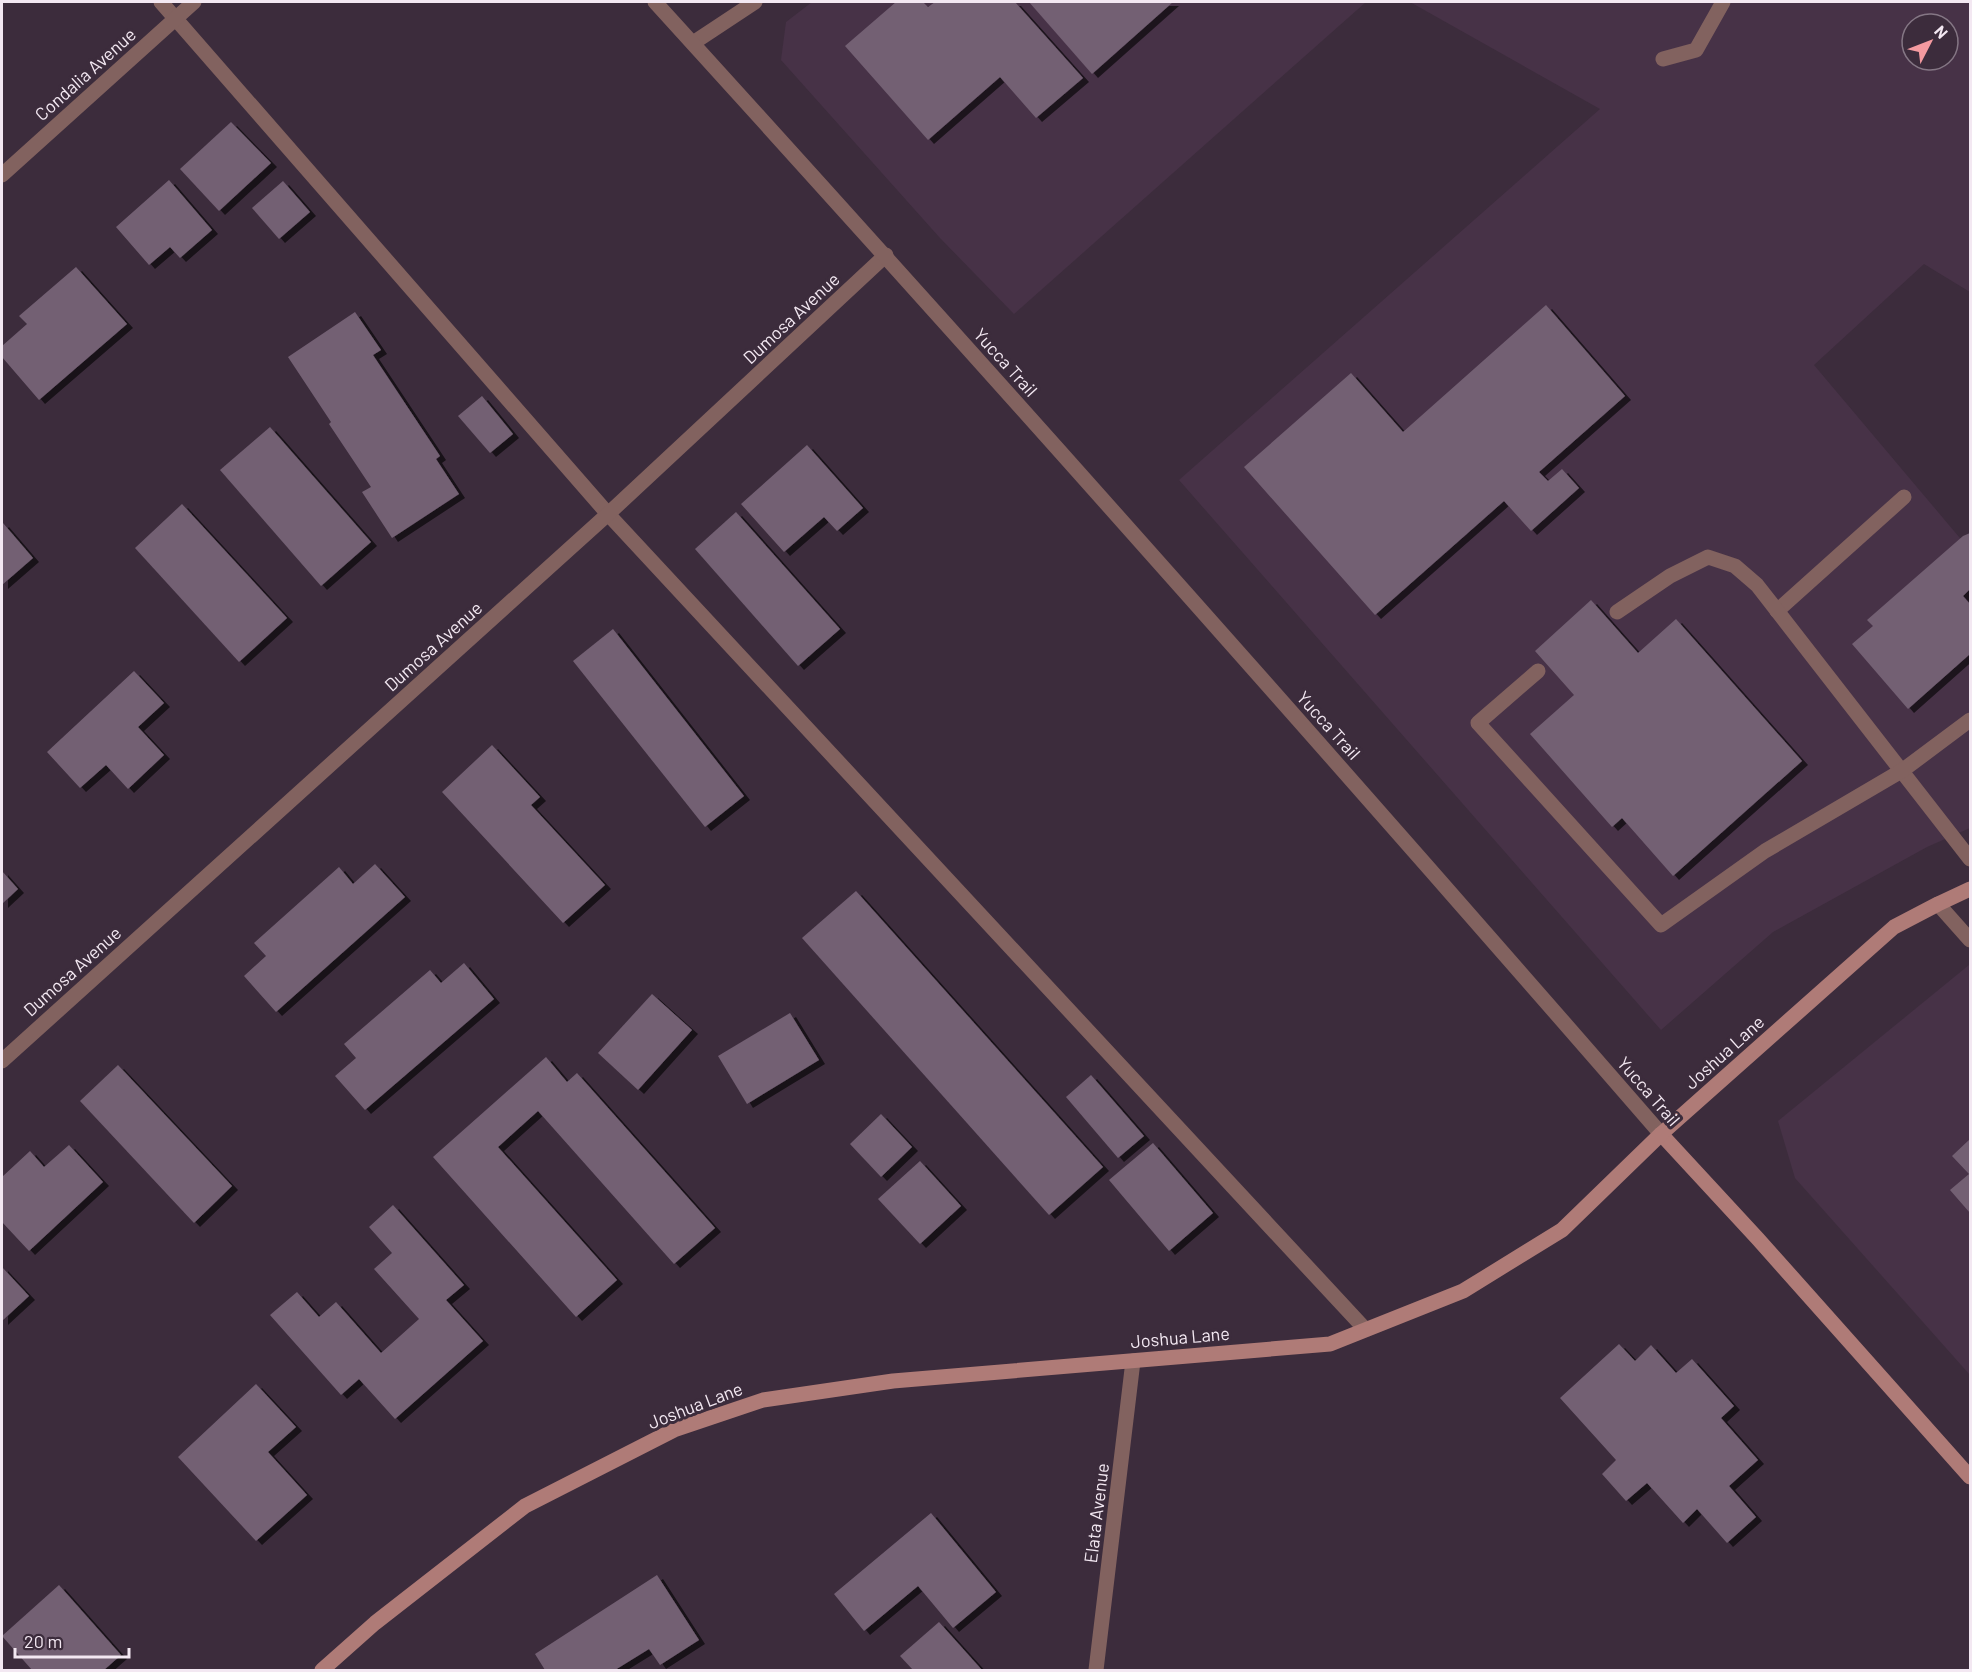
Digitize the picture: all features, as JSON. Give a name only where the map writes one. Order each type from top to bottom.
[{"type":"main road","name":"Joshua Lane","points":[[322,1671],[375,1623],[525,1506],[674,1430],[763,1400],[893,1381],[1330,1344],[1463,1291],[1562,1230],[1661,1134],[1894,927],[1971,890]]},
{"type":"main road","name":"Yucca Trail","points":[[1661,1134],[1971,1477]]},
{"type":"street","points":[[161,2],[608,514],[1365,1329]]},
{"type":"street","name":"Condalia Avenue","points":[[2,175],[194,2]]},
{"type":"street","name":"Yucca Trail","points":[[655,2],[886,255],[1384,816],[1661,1134]]},
{"type":"street","points":[[693,43],[755,2]]},
{"type":"street","points":[[1663,59],[1696,50],[1723,2]]},
{"type":"street","name":"Dumosa Avenue","points":[[2,1061],[608,514],[886,255]]},
{"type":"street","points":[[1777,611],[1904,497]]},
{"type":"street","points":[[1617,612],[1670,576],[1708,557],[1735,566],[1757,585],[1971,859]]},
{"type":"street","points":[[1538,671],[1478,723],[1661,925],[1765,851],[1903,770],[1971,720]]},
{"type":"street","points":[[1938,904],[1971,940]]},
{"type":"street","name":"Elata Avenue","points":[[1096,1671],[1133,1360]]},
{"type":"shaded area","points":[[812,2],[1366,2],[1014,314],[940,238],[781,60],[786,22]]},
{"type":"shaded area","points":[[1410,2],[1970,2],[1970,292],[1924,264],[1814,365],[1970,550],[1970,828],[1927,847],[1773,932],[1661,1030],[1179,480],[1600,109]]},
{"type":"shaded area","points":[[1969,965],[1970,1375],[1795,1178],[1778,1121]]},
{"type":"building","points":[[896,2],[923,2],[928,7],[935,2],[1015,2],[1083,78],[1036,118],[1000,77],[928,140],[845,46]]},
{"type":"building","points":[[1029,2],[1173,2],[1092,74]]},
{"type":"building","points":[[231,122],[271,163],[219,211],[180,169]]},
{"type":"building","points":[[169,180],[212,230],[180,258],[170,247],[149,265],[116,227]]},
{"type":"building","points":[[283,181],[310,212],[279,239],[252,208]]},
{"type":"building","points":[[76,267],[127,324],[39,400],[2,357],[2,346],[27,324],[19,316]]},
{"type":"building","points":[[1546,305],[1625,396],[1539,472],[1548,481],[1562,469],[1579,488],[1531,531],[1504,501],[1375,615],[1244,467],[1351,373],[1403,432]]},
{"type":"building","points":[[355,312],[381,350],[373,355],[440,456],[436,459],[459,494],[392,538],[362,492],[371,487],[288,357]]},
{"type":"building","points":[[482,396],[513,434],[490,453],[458,416]]},
{"type":"building","points":[[270,427],[371,542],[321,586],[220,470]]},
{"type":"building","points":[[807,445],[863,508],[837,531],[824,517],[784,552],[741,504]]},
{"type":"building","points":[[182,504],[287,618],[239,662],[135,548]]},
{"type":"building","points":[[736,512],[840,629],[798,666],[695,549]]},
{"type":"building","points":[[2,524],[33,558],[2,585]]},
{"type":"building","points":[[1970,533],[1970,589],[1963,596],[1970,604],[1970,654],[1908,709],[1852,644],[1873,626],[1867,620],[1963,536]]},
{"type":"building","points":[[1591,600],[1638,653],[1676,619],[1802,761],[1673,876],[1622,818],[1612,827],[1530,734],[1574,695],[1535,651]]},
{"type":"building","points":[[613,629],[744,796],[705,827],[573,661]]},
{"type":"building","points":[[134,671],[164,703],[138,727],[164,755],[128,789],[106,765],[80,788],[47,752]]},
{"type":"building","points":[[492,745],[540,797],[531,805],[605,885],[563,923],[442,792]]},
{"type":"building","points":[[375,864],[405,897],[276,1012],[244,976],[266,956],[254,943],[339,867],[353,884]]},
{"type":"building","points":[[2,871],[18,889],[2,904]]},
{"type":"building","points":[[856,891],[1103,1167],[1049,1215],[802,938]]},
{"type":"building","points":[[464,963],[494,999],[365,1110],[335,1076],[356,1058],[344,1044],[430,970],[441,983]]},
{"type":"building","points":[[652,994],[692,1030],[638,1090],[598,1053]]},
{"type":"building","points":[[790,1013],[819,1060],[747,1104],[718,1056]]},
{"type":"building","points":[[546,1057],[567,1082],[577,1073],[715,1228],[674,1264],[538,1111],[498,1147],[617,1280],[576,1317],[433,1157]]},
{"type":"building","points":[[118,1065],[232,1186],[194,1223],[80,1101]]},
{"type":"building","points":[[1091,1075],[1144,1136],[1118,1158],[1066,1097]]},
{"type":"building","points":[[881,1114],[912,1147],[881,1177],[850,1144]]},
{"type":"building","points":[[1970,1139],[1970,1213],[1950,1190],[1969,1174],[1952,1156]]},
{"type":"building","points":[[1153,1143],[1213,1213],[1169,1251],[1109,1180]]},
{"type":"building","points":[[69,1145],[103,1182],[29,1251],[2,1222],[2,1177],[30,1151],[44,1167]]},
{"type":"building","points":[[920,1161],[961,1206],[920,1244],[878,1199]]},
{"type":"building","points":[[393,1205],[464,1285],[446,1300],[483,1341],[395,1419],[359,1379],[341,1395],[270,1315],[297,1292],[319,1317],[336,1302],[381,1353],[419,1319],[374,1269],[392,1253],[369,1227]]},
{"type":"building","points":[[2,1267],[29,1296],[2,1321]]},
{"type":"building","points":[[1619,1344],[1635,1361],[1651,1345],[1676,1373],[1692,1359],[1734,1406],[1721,1418],[1758,1460],[1729,1486],[1756,1517],[1727,1543],[1697,1509],[1683,1523],[1647,1483],[1626,1501],[1602,1474],[1616,1460],[1560,1398]]},
{"type":"building","points":[[256,1384],[296,1427],[268,1452],[307,1495],[256,1541],[178,1457]]},
{"type":"building","points":[[931,1513],[996,1592],[953,1628],[918,1586],[864,1631],[834,1594]]},
{"type":"building","points":[[657,1575],[699,1640],[660,1665],[649,1649],[615,1670],[545,1670],[535,1654]]},
{"type":"building","points":[[59,1585],[121,1655],[104,1670],[32,1670],[2,1636]]},
{"type":"building","points":[[939,1622],[982,1670],[913,1670],[900,1656]]}]
